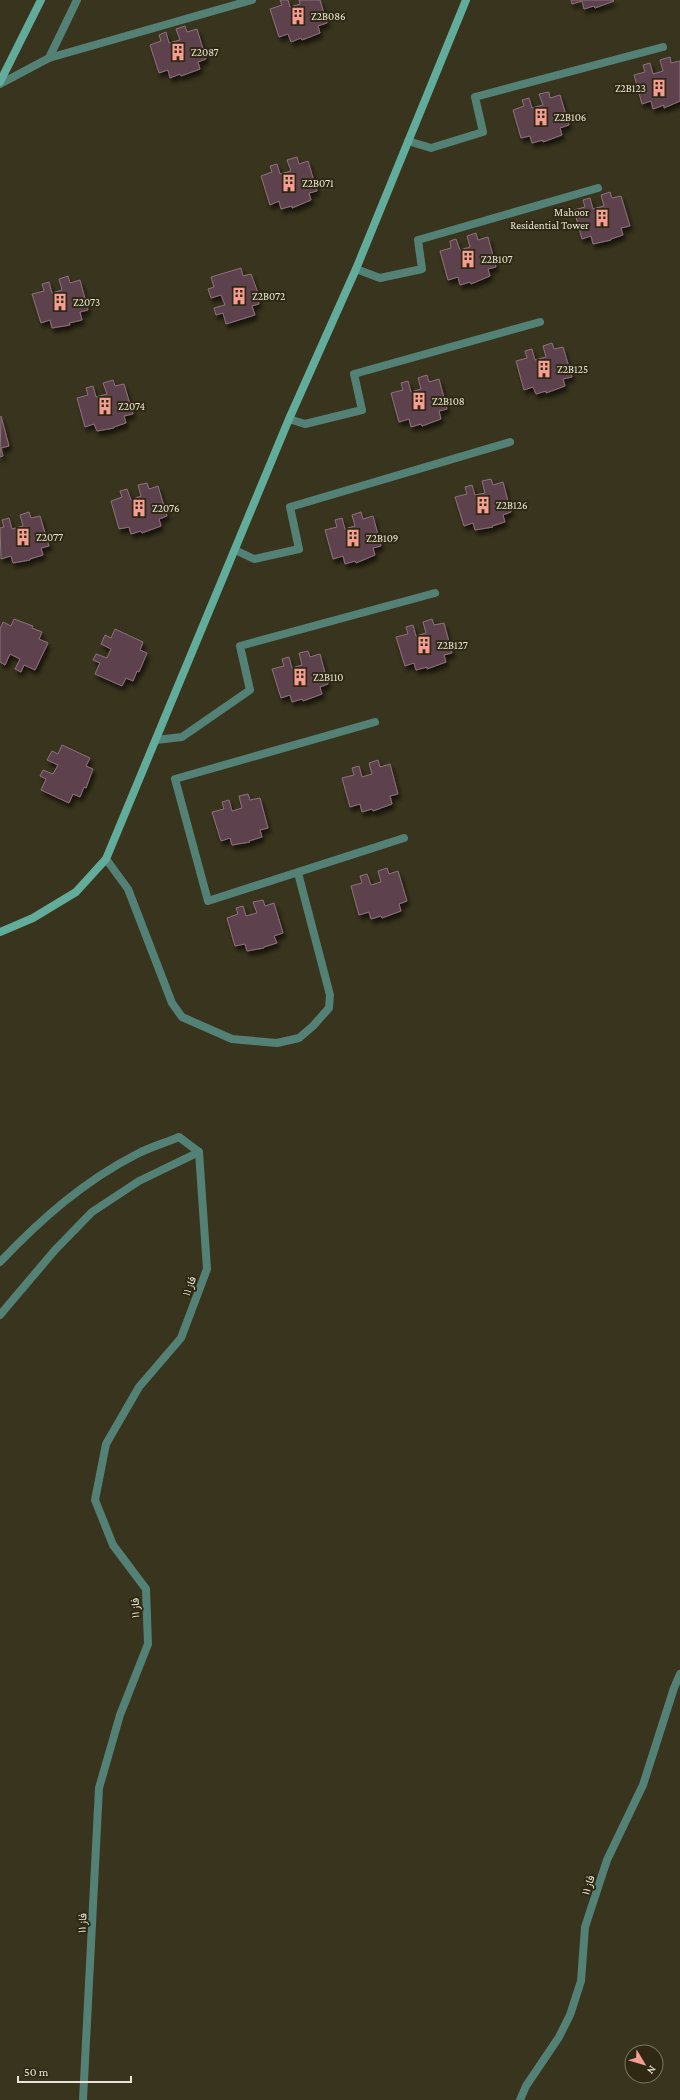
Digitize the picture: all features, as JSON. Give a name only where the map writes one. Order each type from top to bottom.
[{"type":"street","points":[[0,83],[41,0]]},
{"type":"street","points":[[49,58],[77,0]]},
{"type":"street","points":[[0,83],[49,58],[252,0]]},
{"type":"street","points":[[0,932],[33,918],[76,892],[106,859],[289,419],[356,269],[466,0]]},
{"type":"street","points":[[408,141],[431,148],[483,132],[475,98],[663,47]]},
{"type":"street","points":[[356,269],[380,278],[422,269],[418,240],[598,188]]},
{"type":"street","points":[[289,419],[305,424],[362,410],[354,374],[540,322]]},
{"type":"street","points":[[235,550],[254,559],[299,549],[290,507],[510,442]]},
{"type":"street","points":[[156,740],[182,737],[250,690],[240,646],[435,593]]},
{"type":"street","points":[[375,722],[175,779],[208,901],[404,838]]},
{"type":"street","points":[[106,859],[128,890],[172,1003],[182,1017],[232,1039],[277,1043],[299,1038],[313,1026],[329,1008],[330,995],[298,873]]},
{"type":"street","points":[[0,1262],[35,1225],[76,1191],[137,1154],[180,1137],[198,1152],[139,1181],[92,1212],[55,1250],[0,1315]]},
{"type":"street","name":"فاز ۱۱","points":[[83,2100],[100,1788],[120,1715],[148,1644],[146,1589],[113,1545],[95,1500],[106,1444],[139,1387],[181,1338],[207,1268],[198,1152]]},
{"type":"street","name":"فاز ۱۱","points":[[520,2100],[526,2086],[559,2037],[570,2015],[581,1981],[585,1927],[607,1860],[643,1785],[674,1688],[680,1674]]},
{"type":"building","name":"Z2B086","points":[[280,0],[288,0],[290,7],[300,4],[299,0],[320,0],[327,23],[318,26],[320,33],[302,40],[301,38],[291,42],[288,34],[279,37],[270,9],[282,5]]},
{"type":"building","points":[[571,0],[614,1],[595,8],[594,6],[584,9],[582,1],[572,4]]},
{"type":"building","name":"Z2087","points":[[185,26],[187,32],[197,29],[206,59],[198,62],[200,69],[181,76],[180,74],[170,78],[168,70],[159,73],[150,45],[161,41],[159,35],[166,32],[169,43],[180,40],[176,29]]},
{"type":"building","name":"Z2B123","points":[[670,57],[671,63],[680,61],[680,101],[664,108],[664,105],[653,109],[651,101],[642,104],[634,75],[645,72],[643,65],[650,63],[653,74],[663,71],[660,60]]},
{"type":"building","name":"Z2B106","points":[[549,92],[550,98],[560,95],[569,125],[560,128],[562,135],[543,142],[543,140],[532,143],[530,136],[521,138],[513,110],[524,106],[522,100],[529,98],[532,108],[543,105],[539,94]]},
{"type":"building","name":"Z2B071","points":[[297,157],[299,164],[308,161],[317,191],[309,193],[311,200],[292,208],[292,206],[281,209],[279,201],[270,205],[261,176],[272,172],[270,166],[277,164],[280,174],[291,171],[287,160]]},
{"type":"building","name":"Mahoor Residential Tower","points":[[610,192],[612,198],[621,196],[630,226],[621,228],[623,235],[611,240],[593,244],[591,236],[582,239],[574,210],[585,207],[583,200],[590,198],[593,209],[604,206],[601,195]]},
{"type":"building","name":"Z2B107","points":[[476,233],[478,240],[488,237],[496,267],[488,269],[490,276],[471,284],[470,282],[460,285],[458,277],[448,280],[440,251],[451,248],[450,241],[456,239],[460,250],[470,247],[467,236]]},
{"type":"building","name":"Z2B072","points":[[241,268],[243,276],[251,274],[258,293],[256,293],[259,304],[252,306],[255,315],[226,324],[223,313],[216,315],[214,308],[225,305],[221,295],[211,298],[208,289],[214,287],[211,277]]},
{"type":"building","name":"Z2073","points":[[68,276],[70,283],[80,280],[88,310],[80,312],[82,320],[69,323],[70,325],[52,328],[50,320],[41,323],[32,294],[44,291],[42,284],[49,282],[52,293],[62,290],[59,279]]},
{"type":"building","name":"Z2B125","points":[[552,343],[554,349],[563,347],[572,377],[563,379],[565,386],[546,393],[546,391],[536,394],[533,387],[524,390],[516,361],[527,358],[525,351],[532,349],[535,360],[546,357],[543,346]]},
{"type":"building","name":"Z2B108","points":[[427,375],[429,382],[439,379],[447,409],[439,411],[441,419],[422,426],[421,424],[411,427],[409,419],[399,422],[391,393],[403,390],[401,383],[408,381],[411,392],[421,389],[418,378]]},
{"type":"building","name":"Z2074","points":[[113,380],[115,386],[124,384],[133,414],[124,416],[126,423],[114,428],[97,431],[94,424],[85,427],[77,398],[88,395],[86,388],[93,386],[96,397],[107,394],[103,383]]},
{"type":"building","points":[[1,416],[9,446],[1,448],[3,456],[0,457]]},
{"type":"building","name":"Z2B126","points":[[491,479],[493,485],[503,482],[511,512],[503,515],[505,522],[492,526],[493,527],[475,530],[473,523],[464,526],[455,497],[467,494],[465,487],[472,485],[475,495],[485,493],[482,481]]},
{"type":"building","name":"Z2076","points":[[147,483],[149,489],[158,486],[167,516],[159,519],[161,526],[142,533],[141,531],[131,534],[129,527],[119,529],[111,501],[122,497],[120,491],[127,489],[131,500],[141,496],[138,485]]},
{"type":"building","name":"Z2077","points":[[29,512],[31,518],[40,516],[49,546],[41,548],[43,555],[30,560],[13,563],[11,556],[1,559],[0,528],[4,527],[2,520],[9,518],[12,529],[23,526],[20,515]]},
{"type":"building","name":"Z2B109","points":[[361,512],[363,519],[373,516],[381,546],[373,548],[375,555],[356,563],[355,561],[345,564],[343,556],[333,559],[325,530],[337,527],[335,520],[342,518],[345,529],[355,526],[352,515]]},
{"type":"building","points":[[14,619],[33,626],[32,628],[42,632],[39,639],[48,643],[35,670],[24,665],[21,672],[15,669],[20,659],[10,654],[5,665],[0,662],[0,629],[3,622],[11,626]]},
{"type":"building","name":"Z2B127","points":[[432,619],[434,625],[444,623],[452,653],[444,655],[446,662],[427,669],[427,667],[416,670],[414,663],[405,666],[396,637],[408,634],[406,627],[413,625],[416,636],[426,633],[423,622]]},
{"type":"building","points":[[115,629],[143,642],[140,650],[147,653],[139,672],[137,671],[133,681],[126,678],[122,686],[95,674],[100,663],[93,660],[96,654],[107,658],[111,649],[101,644],[105,635],[111,638]]},
{"type":"building","name":"Z2B110","points":[[308,651],[310,657],[320,654],[328,684],[320,687],[322,694],[303,701],[302,699],[292,702],[290,695],[281,698],[272,669],[284,666],[282,659],[289,657],[292,668],[302,665],[299,653]]},
{"type":"building","points":[[62,745],[90,758],[86,766],[93,769],[86,788],[84,787],[80,797],[73,794],[69,803],[41,790],[46,779],[40,776],[43,770],[53,774],[58,765],[47,760],[52,751],[58,754]]},
{"type":"building","points":[[378,760],[380,767],[390,764],[398,794],[390,796],[392,804],[373,811],[372,809],[362,812],[360,804],[350,807],[342,778],[354,775],[352,768],[359,766],[362,777],[372,774],[369,763]]},
{"type":"building","points":[[248,794],[250,800],[260,798],[268,828],[260,830],[262,837],[249,841],[250,842],[232,845],[230,838],[221,841],[212,812],[224,809],[222,802],[229,800],[232,811],[242,808],[239,796]]},
{"type":"building","points":[[387,868],[389,874],[398,871],[407,901],[399,904],[401,911],[382,918],[381,916],[371,919],[369,912],[359,915],[351,886],[362,883],[360,876],[367,874],[371,885],[381,882],[378,871]]},
{"type":"building","points":[[263,900],[265,906],[274,903],[283,933],[274,936],[277,943],[264,948],[247,951],[245,944],[235,946],[227,918],[238,914],[236,908],[243,906],[246,916],[257,913],[253,902]]},
{"type":"place","name":"Z2B086","points":[[298,16]]},
{"type":"place","name":"Z2087","points":[[178,52]]},
{"type":"place","name":"Z2B123","points":[[659,88]]},
{"type":"place","name":"Z2B106","points":[[541,117]]},
{"type":"place","name":"Z2B071","points":[[289,183]]},
{"type":"place","name":"Mahoor Residential Tower","points":[[602,218]]},
{"type":"place","name":"Z2B107","points":[[468,259]]},
{"type":"place","name":"Z2B072","points":[[239,296]]},
{"type":"place","name":"Z2073","points":[[60,302]]},
{"type":"place","name":"Z2B125","points":[[544,369]]},
{"type":"place","name":"Z2B108","points":[[419,401]]},
{"type":"place","name":"Z2074","points":[[105,406]]},
{"type":"place","name":"Z2B126","points":[[483,505]]},
{"type":"place","name":"Z2076","points":[[139,508]]},
{"type":"place","name":"Z2077","points":[[23,537]]},
{"type":"place","name":"Z2B109","points":[[353,538]]},
{"type":"place","name":"Z2B127","points":[[424,645]]},
{"type":"place","name":"Z2B110","points":[[300,677]]}]
